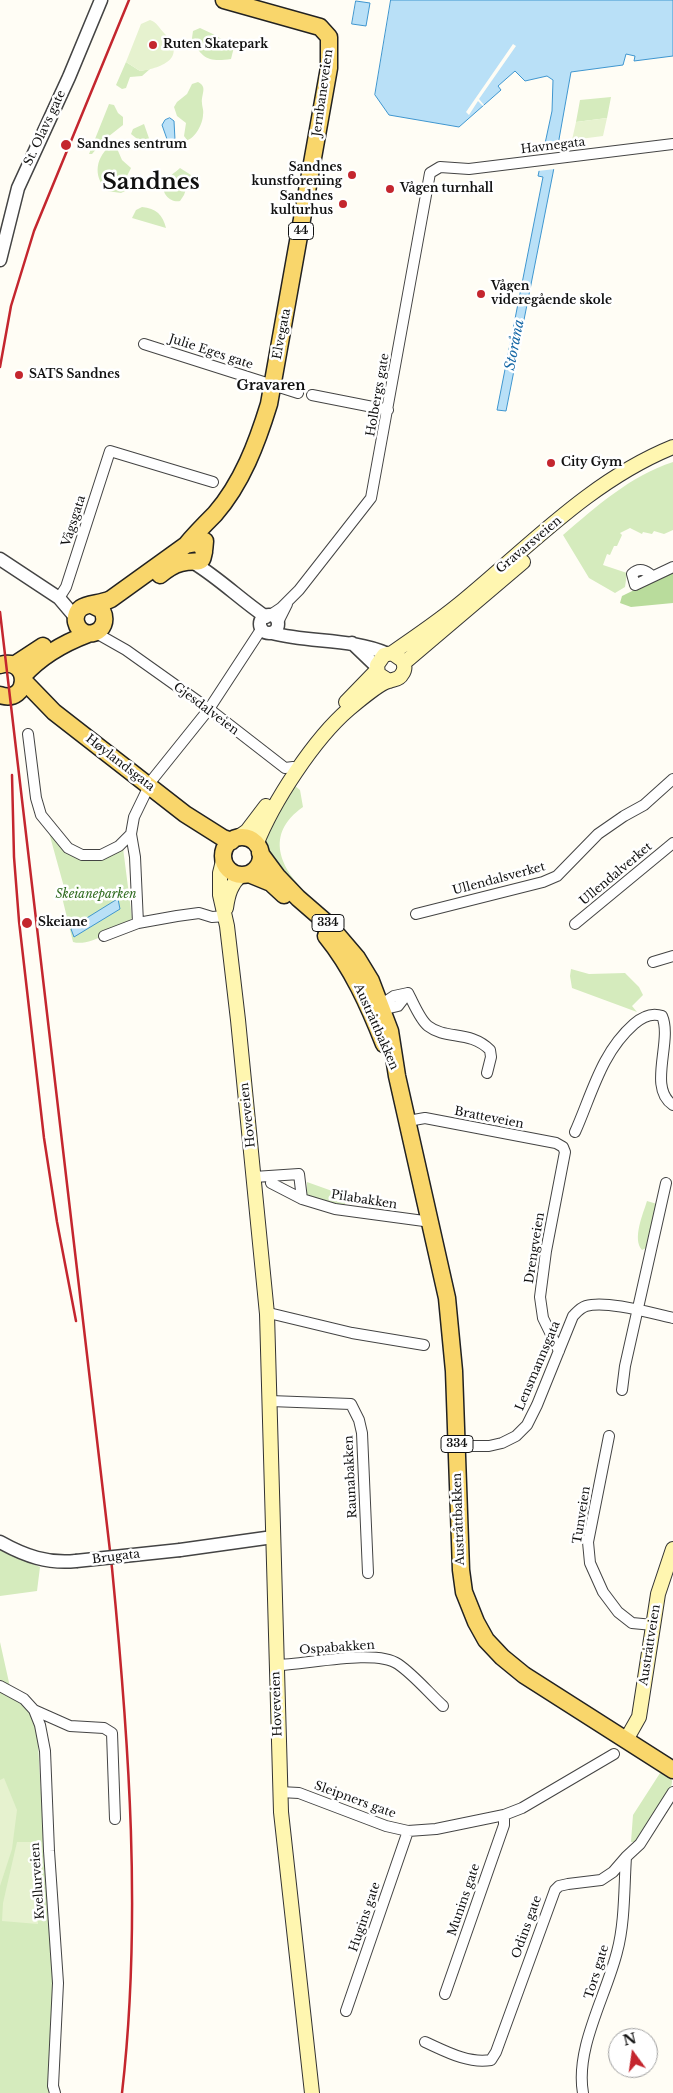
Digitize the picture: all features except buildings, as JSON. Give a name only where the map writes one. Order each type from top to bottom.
[{"type":"main road","name":"Jernbaneveien","points":[[224,0],[312,23],[320,27],[329,37],[329,68],[316,143]]},
{"type":"main road","name":"Elvegata","points":[[196,559],[215,513],[246,464],[262,428],[272,386],[316,143]]},
{"type":"main road","name":"Gravarsveien","points":[[390,653],[456,607],[584,498],[637,464],[673,447]]},
{"type":"main road","name":"Gravarsveien","points":[[404,663],[485,596],[588,502],[614,483],[637,470],[673,455]]},
{"type":"main road","name":"Elvegata","points":[[92,605],[102,604],[112,599],[185,545],[215,513]]},
{"type":"main road","points":[[185,545],[184,557],[196,559]]},
{"type":"main road","name":"44","points":[[15,672],[38,662],[69,641],[98,628],[117,607],[167,570],[196,559]]},
{"type":"main road","points":[[76,618],[79,628],[98,628],[102,610],[92,605]]},
{"type":"main road","name":"44","points":[[15,672],[69,628],[76,618],[78,611],[84,606],[92,605]]},
{"type":"main road","points":[[223,858],[226,847],[234,839],[247,831],[259,816],[286,766],[377,669],[380,658],[390,653],[400,657],[404,663],[402,675],[389,680],[349,709],[318,742],[271,812],[258,849],[260,862],[256,869],[245,874]]},
{"type":"main road","points":[[377,669],[381,676],[389,680]]},
{"type":"main road","name":"44","points":[[5,696],[20,691],[15,672]]},
{"type":"main road","name":"Høylandsgata","points":[[15,672],[54,712],[151,783],[185,814],[223,858]]},
{"type":"main road","name":"Høylandsgata","points":[[5,696],[23,697],[54,712]]},
{"type":"main road","name":"Høylandsgata","points":[[185,814],[224,838],[234,839]]},
{"type":"main road","name":"334","points":[[234,839],[251,840],[258,849]]},
{"type":"main road","name":"Austråttbakken","points":[[258,849],[277,876],[298,898],[328,924],[357,958],[371,981],[379,1009],[394,1047],[398,1076],[447,1298],[454,1363],[460,1570],[464,1592],[476,1622],[490,1644],[512,1666],[626,1740]]},
{"type":"main road","name":"334","points":[[223,858],[227,868],[233,873],[245,874]]},
{"type":"main road","name":"Hoveveien","points":[[223,858],[220,873],[220,895],[226,916],[267,1314],[280,1792],[285,1854],[312,2093]]},
{"type":"main road","name":"Austråttbakken","points":[[245,874],[271,883],[324,933],[379,1009]]},
{"type":"main road","name":"Hoveveien","points":[[226,916],[228,895],[235,881],[245,874]]},
{"type":"main road","name":"Austråttveien","points":[[626,1740],[639,1717],[660,1586],[673,1549]]},
{"type":"main road","name":"334","points":[[626,1740],[673,1770]]},
{"type":"street","name":"St. Olavs gate","points":[[0,260],[18,188],[69,77],[101,0]]},
{"type":"street","name":"Havnegata","points":[[435,169],[440,167],[469,169],[673,144]]},
{"type":"street","name":"Holbergs gate","points":[[269,625],[343,536],[371,498],[428,183],[430,174],[435,169]]},
{"type":"street","name":"Julie Eges gate","points":[[144,344],[272,386],[298,392]]},
{"type":"street","points":[[312,395],[388,410]]},
{"type":"street","name":"Vågsgata","points":[[59,598],[66,587],[110,451],[213,482]]},
{"type":"street","points":[[0,559],[59,598],[76,618]]},
{"type":"street","points":[[196,559],[269,625],[293,638],[352,643],[371,646],[390,653]]},
{"type":"street","points":[[635,585],[673,567]]},
{"type":"street","points":[[59,598],[92,605]]},
{"type":"street","points":[[138,923],[131,834],[134,816],[151,783],[209,709],[252,645],[269,625]]},
{"type":"street","name":"Gjesdalveien","points":[[98,628],[286,766]]},
{"type":"street","points":[[352,643],[377,669]]},
{"type":"street","points":[[28,734],[36,798],[41,815],[68,848],[82,855],[101,855],[119,846],[131,834]]},
{"type":"street","name":"Ullendalsverket","points":[[416,914],[543,882],[557,876],[598,834],[644,805],[673,779]]},
{"type":"street","name":"Ullendalverket","points":[[575,924],[673,843]]},
{"type":"street","points":[[104,936],[138,923],[198,913],[212,918],[226,916]]},
{"type":"street","points":[[653,962],[673,956]]},
{"type":"street","points":[[379,1009],[398,1006],[408,992],[426,1025],[434,1030],[470,1037],[490,1050],[492,1057],[487,1073]]},
{"type":"street","points":[[575,1132],[608,1054],[623,1034],[641,1018],[655,1013],[662,1016],[668,1028],[669,1042],[663,1090],[666,1101],[673,1106]]},
{"type":"street","name":"Bratteveien","points":[[408,1121],[425,1118],[556,1143],[564,1147]]},
{"type":"street","name":"Drengveien","points":[[559,1351],[543,1318],[540,1297],[546,1251],[565,1152],[564,1147]]},
{"type":"street","points":[[254,1177],[299,1174],[302,1199]]},
{"type":"street","name":"Pilabakken","points":[[271,1183],[302,1199],[335,1209],[424,1221]]},
{"type":"street","points":[[622,1390],[625,1366],[666,1183]]},
{"type":"street","name":"Lensmannsgata","points":[[457,1446],[489,1446],[502,1443],[516,1436],[527,1425],[573,1316],[585,1306],[605,1305],[673,1318]]},
{"type":"street","points":[[267,1314],[356,1333],[424,1344]]},
{"type":"street","name":"Raunabakken","points":[[270,1401],[351,1404],[359,1420],[362,1432],[368,1573]]},
{"type":"street","name":"Tunveien","points":[[609,1436],[588,1542],[590,1563],[603,1592],[618,1612],[632,1622],[653,1625]]},
{"type":"street","name":"Brugata","points":[[0,1542],[27,1556],[60,1563],[236,1542],[273,1542]]},
{"type":"street","name":"Ospabakken","points":[[276,1665],[366,1656],[385,1658],[397,1663],[443,1706]]},
{"type":"street","points":[[0,1686],[24,1699],[34,1710],[70,1726],[104,1728],[112,1733],[115,1819]]},
{"type":"street","name":"Kvellurveien","points":[[34,1710],[40,1724],[45,1751],[49,1851],[58,1983],[53,2086],[55,2093]]},
{"type":"street","name":"Sleipners gate","points":[[280,1792],[299,1793],[386,1826],[408,1831],[436,1829],[504,1815],[542,1798],[614,1754]]},
{"type":"street","name":"Odins gate","points":[[425,2042],[458,2057],[482,2062],[491,2060],[496,2052],[555,1890],[560,1886],[568,1884],[601,1880],[613,1872],[640,1844],[673,1792]]},
{"type":"street","name":"Munins gate","points":[[445,1994],[504,1825],[504,1815]]},
{"type":"street","name":"Hugins gate","points":[[346,2011],[408,1831]]},
{"type":"street","name":"Tors gate","points":[[583,2093],[585,2052],[618,1951],[626,1857]]},
{"type":"green space","name":"Ruten Skatepark","points":[[150,20],[171,41],[174,49],[173,55],[164,64],[140,71],[126,62],[141,24]]},
{"type":"green space","points":[[200,28],[234,47],[231,59],[217,60],[202,55],[192,38],[193,31]]},
{"type":"green space","points":[[126,62],[140,71],[150,69],[142,76],[130,77],[126,88],[122,89],[116,85]]},
{"type":"green space","points":[[198,82],[203,86],[203,118],[196,134],[187,140],[184,136],[186,123],[177,116],[174,107],[187,94],[192,84]]},
{"type":"green space","points":[[611,97],[607,118],[576,122],[580,100]]},
{"type":"green space","points":[[109,104],[114,105],[118,113],[123,117],[123,125],[104,140],[92,154],[89,154]]},
{"type":"green space","points":[[607,118],[603,136],[572,140],[576,122]]},
{"type":"green space","points":[[144,124],[151,144],[147,150],[131,134],[133,129]]},
{"type":"green space","points":[[112,144],[115,144],[122,160],[131,168],[127,176],[129,186],[127,190],[121,193],[107,191],[99,179],[99,160]]},
{"type":"green space","points":[[180,168],[191,175],[180,201],[173,201],[165,194],[164,187],[168,178]]},
{"type":"green space","points":[[142,207],[158,213],[163,219],[166,228],[132,218],[136,210]]},
{"type":"green space","points":[[673,462],[673,530],[664,534],[654,531],[652,534],[643,532],[642,534],[630,528],[620,533],[622,535],[617,546],[614,546],[610,555],[607,554],[603,565],[627,573],[625,587],[615,593],[589,578],[563,535],[601,503],[628,484],[642,475]]},
{"type":"green space","points":[[673,571],[673,603],[631,607],[620,603],[622,596]]},
{"type":"green space","points":[[294,785],[300,790],[303,807],[291,817],[283,828],[280,851],[290,874],[308,894],[305,898],[267,853],[266,844],[270,826]]},
{"type":"green space","name":"Skeianeparken","points":[[48,829],[53,833],[57,843],[74,855],[123,848],[132,918],[129,921],[94,940],[80,943],[73,942],[60,889],[64,887]]},
{"type":"green space","points":[[571,969],[589,974],[625,973],[639,987],[643,995],[632,1006],[637,1012],[572,988]]},
{"type":"green space","points":[[307,1182],[335,1192],[347,1194],[345,1204],[342,1206],[309,1198]]},
{"type":"green space","points":[[647,1201],[657,1204],[648,1247],[642,1250],[639,1245],[638,1233]]},
{"type":"green space","points":[[0,1550],[40,1567],[37,1591],[0,1596]]},
{"type":"green space","points":[[0,1642],[10,1687],[33,1716],[40,1742],[38,1745],[53,1986],[51,2093],[0,2093]]},
{"type":"green space","points":[[662,1770],[671,1777],[672,1781],[668,1794],[636,1842],[631,1842],[633,1815]]},
{"type":"green space","points":[[4,1778],[17,1810],[12,1849],[0,1886],[0,1780]]},
{"type":"green space","points":[[17,1842],[33,1842],[38,1924],[2,1921],[3,1903]]},
{"type":"water","name":"Storåna","points":[[391,0],[673,0],[673,56],[634,61],[635,56],[626,54],[623,65],[571,72],[506,411],[497,410],[543,177],[538,176],[552,111],[553,80],[547,76],[525,81],[515,71],[498,86],[501,90],[459,127],[389,115],[375,95]]},
{"type":"water","points":[[356,1],[370,3],[366,26],[352,24]]},
{"type":"water","points":[[170,118],[174,121],[175,140],[171,143],[168,142],[162,125],[165,120]]},
{"type":"water","points":[[118,899],[120,909],[74,937],[71,929],[74,926]]},
{"type":"pier","points":[[513,44],[516,46],[479,99],[484,105],[478,101],[469,115],[466,112]]},
{"type":"pier","points":[[560,148],[555,169],[538,171],[542,150]]},
{"type":"railway","points":[[0,367],[11,306],[34,231],[129,0]]},
{"type":"railway","points":[[0,612],[112,1568],[124,1699],[131,1830],[132,1896],[128,2028],[122,2093]]},
{"type":"railway","points":[[12,775],[14,857],[19,921],[44,1138],[57,1222],[76,1321]]},
{"type":"place","name":"Ruten Skatepark","points":[[153,45]]},
{"type":"place","name":"Sandnes sentrum","points":[[66,145]]},
{"type":"place","name":"Sandnes kunstforening","points":[[352,175]]},
{"type":"place","name":"Vågen turnhall","points":[[390,189]]},
{"type":"place","name":"Sandnes kulturhus","points":[[343,204]]},
{"type":"place","name":"Vågen videregående skole","points":[[481,294]]},
{"type":"place","name":"SATS Sandnes","points":[[19,375]]},
{"type":"place","name":"City Gym","points":[[551,463]]},
{"type":"place","name":"Skeiane","points":[[27,923]]},
{"type":"district","name":"Sandnes","points":[[151,183]]},
{"type":"district","name":"Gravaren","points":[[271,386]]}]
